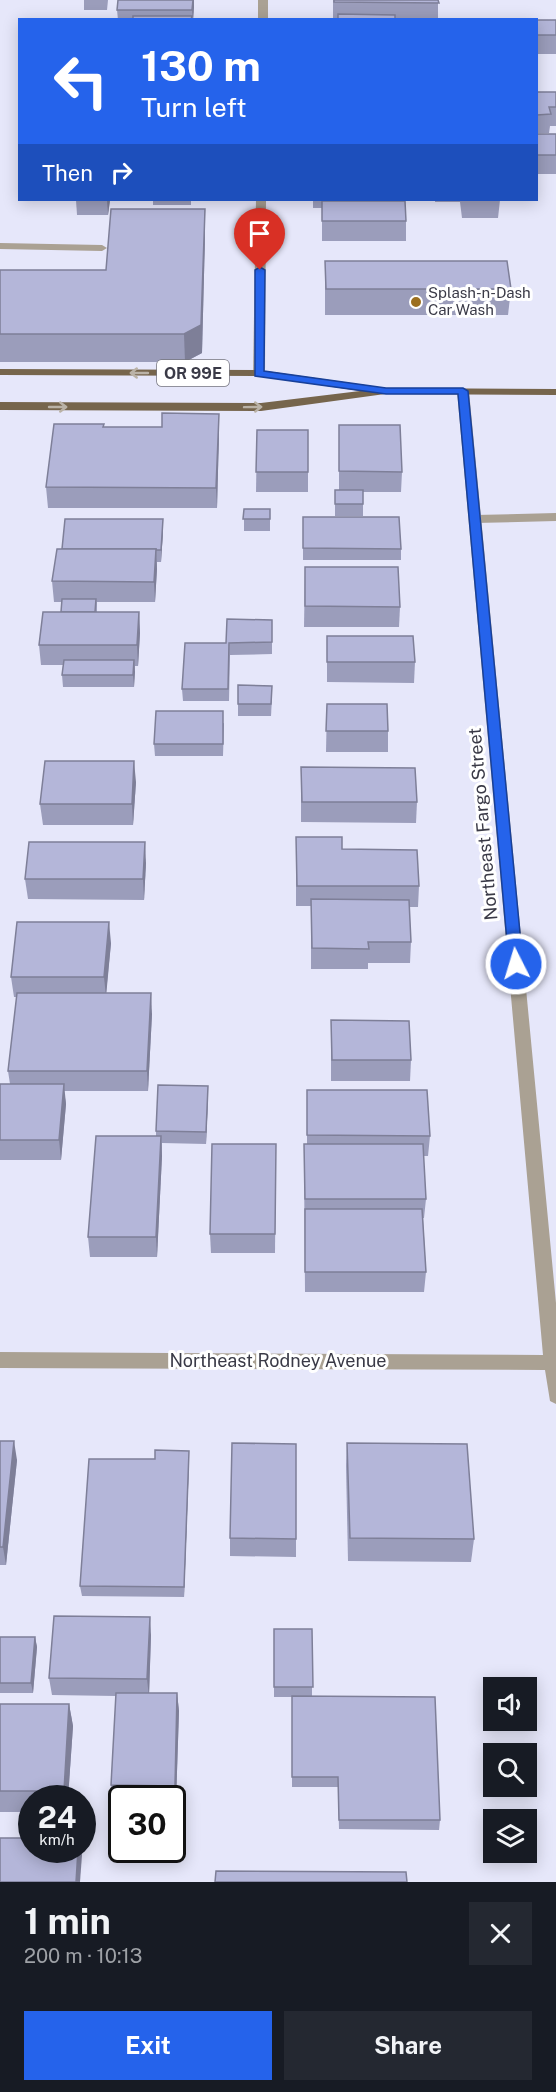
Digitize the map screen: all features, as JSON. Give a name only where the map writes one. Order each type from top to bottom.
[{"type":"main road","name":"OR 99E","points":[[0,372],[259,373],[386,391]]},
{"type":"main road","name":"OR 99E","points":[[0,406],[261,407],[386,391],[556,392]]},
{"type":"street","points":[[263,0],[263,18]]},
{"type":"street","points":[[259,373],[261,201]]},
{"type":"street","points":[[0,246],[102,248]]},
{"type":"street","name":"Northeast Fargo Street","points":[[463,391],[555,1363],[556,1396]]},
{"type":"street","points":[[475,519],[556,516]]},
{"type":"street","name":"Northeast Rodney Avenue","points":[[0,1360],[555,1363]]},
{"type":"building","points":[[118,0],[193,0],[192,10],[117,10]]},
{"type":"building","points":[[334,0],[438,0],[439,3],[334,2]]},
{"type":"building","points":[[338,14],[395,15],[395,18],[338,18]]},
{"type":"building","points":[[133,16],[192,16],[192,18],[133,18]]},
{"type":"building","points":[[538,20],[556,20],[556,35],[538,35]]},
{"type":"building","points":[[538,92],[556,92],[556,107],[549,107],[551,114],[538,115]]},
{"type":"building","points":[[538,134],[556,134],[556,155],[538,155]]},
{"type":"building","points":[[322,201],[405,201],[406,221],[322,221]]},
{"type":"building","points":[[111,209],[205,209],[201,325],[184,334],[0,334],[0,270],[106,270]]},
{"type":"building","points":[[325,261],[507,261],[511,289],[326,289]]},
{"type":"building","points":[[162,413],[219,414],[216,488],[46,487],[54,424],[162,427]]},
{"type":"building","points":[[339,425],[400,425],[402,472],[339,471]]},
{"type":"building","points":[[257,430],[308,430],[308,472],[256,472]]},
{"type":"building","points":[[335,490],[363,490],[363,504],[335,504]]},
{"type":"building","points":[[244,509],[270,509],[270,519],[243,519]]},
{"type":"building","points":[[303,517],[399,517],[401,549],[303,548]]},
{"type":"building","points":[[65,519],[163,519],[161,550],[62,549]]},
{"type":"building","points":[[57,549],[156,549],[154,582],[52,581]]},
{"type":"building","points":[[305,567],[398,567],[400,607],[305,606]]},
{"type":"building","points":[[62,599],[96,599],[95,612],[61,612]]},
{"type":"building","points":[[43,612],[139,612],[137,645],[39,645]]},
{"type":"building","points":[[227,619],[272,620],[272,642],[229,643],[228,689],[182,689],[185,643],[226,643]]},
{"type":"building","points":[[327,636],[413,636],[415,662],[327,662]]},
{"type":"building","points":[[64,660],[134,660],[133,675],[62,675]]},
{"type":"building","points":[[238,685],[272,686],[271,704],[238,704]]},
{"type":"building","points":[[327,704],[387,704],[388,731],[326,731]]},
{"type":"building","points":[[156,711],[223,711],[223,744],[154,744]]},
{"type":"building","points":[[45,761],[134,761],[132,804],[40,804]]},
{"type":"building","points":[[301,767],[415,768],[417,802],[302,802]]},
{"type":"building","points":[[296,837],[342,837],[342,849],[417,850],[419,886],[297,886]]},
{"type":"building","points":[[29,842],[145,842],[143,879],[25,879]]},
{"type":"building","points":[[311,899],[409,900],[411,942],[368,942],[369,949],[312,948]]},
{"type":"building","points":[[17,922],[109,922],[104,977],[11,977]]},
{"type":"building","points":[[17,993],[151,993],[147,1071],[8,1071]]},
{"type":"building","points":[[331,1020],[409,1021],[411,1060],[332,1060]]},
{"type":"building","points":[[0,1084],[64,1084],[59,1140],[0,1140]]},
{"type":"building","points":[[158,1085],[208,1086],[206,1132],[156,1131]]},
{"type":"building","points":[[307,1090],[427,1090],[430,1136],[307,1135]]},
{"type":"building","points":[[96,1136],[161,1136],[156,1237],[88,1237]]},
{"type":"building","points":[[212,1144],[276,1144],[275,1234],[210,1234]]},
{"type":"building","points":[[304,1144],[423,1144],[426,1199],[305,1199]]},
{"type":"building","points":[[305,1209],[422,1209],[426,1272],[305,1272]]},
{"type":"building","points":[[0,1441],[14,1441],[3,1547],[0,1547]]},
{"type":"building","points":[[232,1443],[296,1444],[296,1539],[230,1538]]},
{"type":"building","points":[[347,1443],[467,1444],[474,1539],[350,1538]]},
{"type":"building","points":[[155,1450],[189,1451],[184,1587],[80,1586],[89,1459],[155,1459]]},
{"type":"building","points":[[54,1616],[150,1617],[147,1679],[49,1678]]},
{"type":"building","points":[[274,1629],[312,1629],[313,1687],[274,1687]]},
{"type":"building","points":[[0,1637],[35,1637],[31,1683],[0,1683]]},
{"type":"building","points":[[116,1693],[177,1693],[175,1785],[111,1785]]},
{"type":"building","points":[[292,1696],[435,1697],[440,1820],[339,1820],[338,1777],[292,1777]]},
{"type":"building","points":[[0,1704],[69,1704],[64,1785],[18,1785],[18,1791],[0,1791]]},
{"type":"building","points":[[0,1838],[18,1838],[18,1863],[77,1863],[76,1882],[0,1882]]},
{"type":"building","points":[[216,1871],[406,1872],[407,1882],[215,1882]]},
{"type":"place","name":"Splash-n-Dash Car Wash","points":[[416,302]]},
{"type":"route","points":[[260,270],[259,373],[386,391],[463,391],[516,964]]}]
